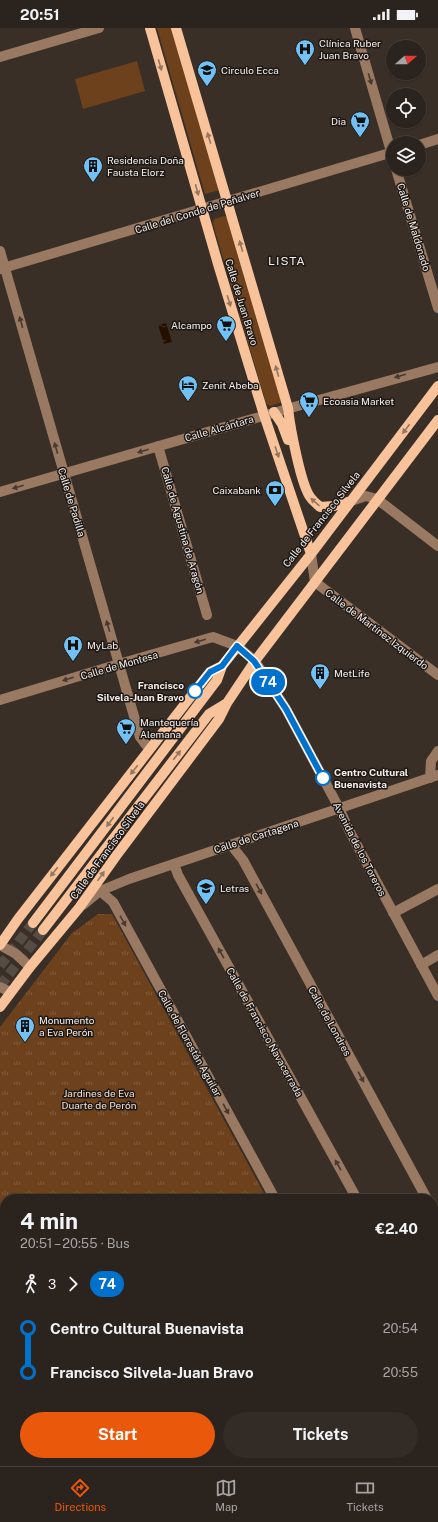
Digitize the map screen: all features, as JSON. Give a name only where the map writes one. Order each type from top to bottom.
[{"type":"main road","name":"Calle de Juan Bravo","points":[[150,28],[202,210],[269,414],[311,554]]},
{"type":"main road","name":"Calle de Juan Bravo","points":[[176,28],[288,408],[290,426],[303,479],[310,498],[320,506],[334,506],[351,501]]},
{"type":"main road","name":"Calle de Francisco Silvela","points":[[33,923],[217,680],[222,666],[237,646],[311,554],[438,386]]},
{"type":"main road","points":[[269,414],[282,424],[303,479]]},
{"type":"main road","name":"Calle de Francisco Silvela","points":[[0,1007],[10,992],[79,908],[116,856],[219,719],[226,702],[254,661],[438,420]]},
{"type":"main road","name":"Calle de Francisco Silvela","points":[[0,945],[18,919],[210,672],[222,666]]},
{"type":"main road","name":"Calle de Francisco Silvela","points":[[42,930],[209,714],[226,702]]},
{"type":"street","points":[[0,57],[99,28]]},
{"type":"street","points":[[355,28],[387,136]]},
{"type":"street","points":[[426,142],[438,139]]},
{"type":"street","name":"Calle del Conde de Peñalver","points":[[2,269],[386,156]]},
{"type":"street","name":"Calle de Maldonado","points":[[398,176],[438,308]]},
{"type":"street","name":"Calle de Padilla","points":[[0,251],[2,269],[46,408],[63,473],[140,737],[146,745],[152,746]]},
{"type":"street","name":"Calle Alcántara","points":[[0,492],[288,408],[438,367]]},
{"type":"street","name":"Calle de Agustina de Aragón","points":[[158,446],[207,615]]},
{"type":"street","points":[[351,501],[366,496],[377,500],[438,546]]},
{"type":"street","name":"Calle de Juan Bravo","points":[[311,554],[315,582]]},
{"type":"street","name":"Calle de Martínez Izquierdo","points":[[315,582],[438,675]]},
{"type":"street","name":"Calle de Montesa","points":[[0,700],[213,637],[237,646]]},
{"type":"street","name":"Avenida de los Toreros","points":[[237,646],[254,661],[286,709],[438,996]]},
{"type":"street","points":[[434,777],[431,761],[438,752]]},
{"type":"street","name":"Calle de Cartagena","points":[[79,908],[100,891],[231,844],[434,777]]},
{"type":"street","name":"Calle de Londres","points":[[231,844],[243,860],[425,1194]]},
{"type":"street","name":"Calle de Francisco Navacerrada","points":[[174,864],[178,876],[354,1194]]},
{"type":"street","points":[[393,913],[438,889]]},
{"type":"street","name":"Calle de Florestán Aguilar","points":[[100,891],[113,902],[272,1194]]},
{"type":"street","points":[[0,945],[16,954],[30,967]]},
{"type":"street","points":[[421,965],[438,955]]},
{"type":"street","points":[[0,987],[10,992]]},
{"type":"green space","points":[[157,28],[173,28],[220,190],[205,194]]},
{"type":"green space","points":[[137,61],[145,91],[83,109],[75,79]]},
{"type":"green space","points":[[224,216],[227,217],[281,399],[280,403],[270,406],[266,403],[213,224],[214,219]]},
{"type":"green space","name":"Jardines de Eva Duarte de Perón","points":[[98,914],[112,914],[264,1194],[0,1194],[0,1027],[72,933]]},
{"type":"water","points":[[166,323],[172,342],[164,344],[158,325]]},
{"type":"tunnel","points":[[0,966],[33,923]]},
{"type":"tunnel","points":[[0,986],[43,930]]},
{"type":"bus line","name":"74","points":[[195,691],[210,672],[222,666],[237,646],[254,661],[286,709],[323,778]]},
{"type":"place","name":"Clínica Ruber Juan Bravo","points":[[305,66]]},
{"type":"place","name":"Circulo Ecca","points":[[207,87]]},
{"type":"place","name":"Dia","points":[[360,138]]},
{"type":"place","name":"Residencia Doña Fausta Elorz","points":[[93,183]]},
{"type":"place","name":"Alcampo","points":[[226,342]]},
{"type":"place","name":"Zenit Abeba","points":[[188,402]]},
{"type":"place","name":"Ecoasia Market","points":[[309,418]]},
{"type":"place","name":"Caixabank","points":[[275,507]]},
{"type":"place","name":"MyLab","points":[[73,662]]},
{"type":"place","name":"MetLife","points":[[320,690]]},
{"type":"place","name":"Francisco Silvela-Juan Bravo","points":[[195,691]]},
{"type":"place","name":"Mantequería Alemana","points":[[126,745]]},
{"type":"place","name":"Centro Cultural Buenavista","points":[[323,778]]},
{"type":"place","name":"Letras","points":[[206,905]]},
{"type":"place","name":"Monumento a Eva Perón","points":[[25,1043]]},
{"type":"district","name":"LISTA","points":[[287,261]]}]
